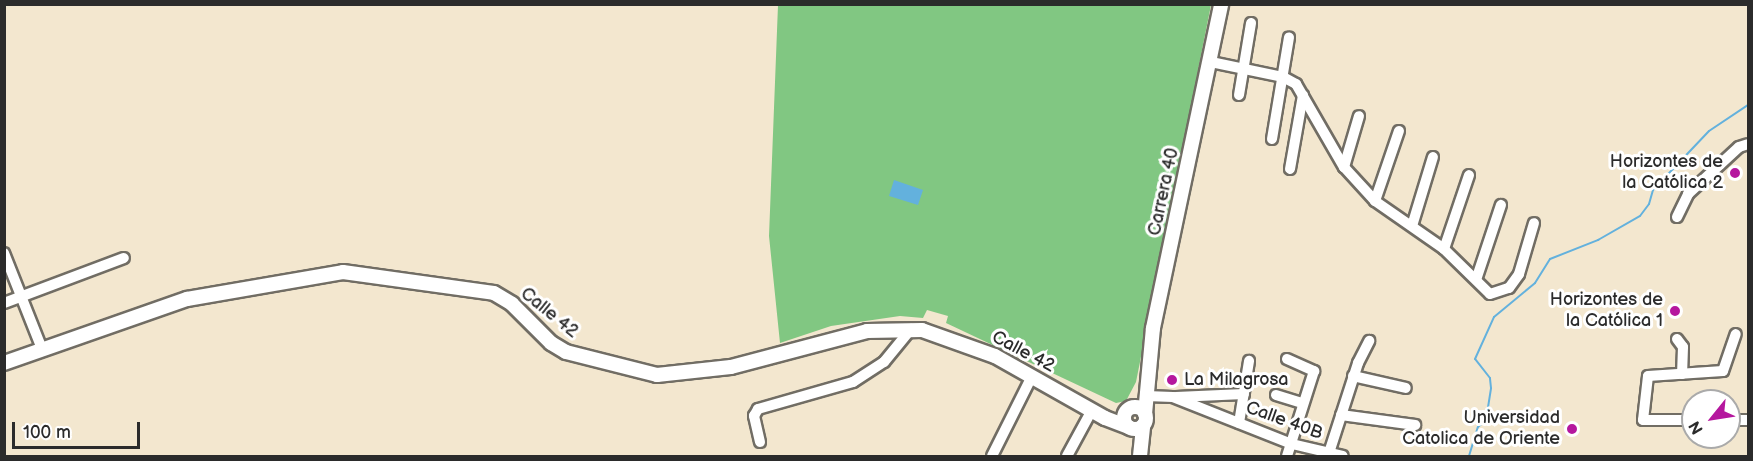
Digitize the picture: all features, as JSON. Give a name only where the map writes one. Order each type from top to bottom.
[{"type":"main road","name":"Carrera 40","points":[[1135,418],[1146,392],[1153,328],[1211,62],[1221,4]]},
{"type":"main road","name":"Calle 42","points":[[4,363],[187,299],[343,272],[494,293],[512,304],[551,343],[566,352],[657,375],[708,372],[867,331],[910,329],[970,345],[1094,410]]},
{"type":"main road","points":[[1094,410],[1135,418],[1144,451]]},
{"type":"street","points":[[1239,95],[1251,23]]},
{"type":"street","points":[[1272,139],[1289,37]]},
{"type":"street","points":[[1211,62],[1282,77],[1296,84],[1344,167],[1375,201],[1444,249],[1477,277],[1490,294],[1509,288],[1519,274],[1534,223]]},
{"type":"street","points":[[1290,169],[1303,95]]},
{"type":"street","points":[[1344,167],[1359,116]]},
{"type":"street","points":[[1375,201],[1399,131]]},
{"type":"street","points":[[1677,217],[1688,194],[1739,147],[1749,144]]},
{"type":"street","points":[[1412,226],[1433,157]]},
{"type":"street","points":[[1444,249],[1469,175]]},
{"type":"street","points":[[1477,277],[1501,205]]},
{"type":"street","points":[[4,253],[42,349]]},
{"type":"street","points":[[4,303],[124,258]]},
{"type":"street","points":[[760,442],[754,416],[758,409],[853,382],[884,362],[910,329]]},
{"type":"street","points":[[1681,420],[1643,420],[1648,376],[1723,371],[1736,334]]},
{"type":"street","points":[[1677,339],[1683,347],[1682,374]]},
{"type":"street","points":[[1328,455],[1353,376],[1369,341]]},
{"type":"street","points":[[1287,359],[1314,371],[1287,456]]},
{"type":"street","points":[[1239,423],[1249,361]]},
{"type":"street","points":[[992,456],[1032,376]]},
{"type":"street","points":[[1353,376],[1406,388]]},
{"type":"street","name":"Calle 40B","points":[[1146,392],[1173,397],[1292,444],[1328,455],[1343,456]]},
{"type":"street","points":[[1173,397],[1244,394]]},
{"type":"street","points":[[1276,395],[1303,403]]},
{"type":"street","points":[[1067,456],[1094,410]]},
{"type":"street","points":[[1341,415],[1415,425]]},
{"type":"green space","points":[[778,5],[1211,5],[1136,382],[1126,401],[1116,403],[946,323],[948,316],[927,310],[923,318],[900,316],[831,326],[780,343],[769,236]]},
{"type":"water","points":[[894,180],[923,190],[918,205],[889,196]]},
{"type":"waterway","points":[[1469,456],[1478,427],[1486,420],[1491,388],[1490,378],[1475,359],[1494,317],[1535,283],[1550,259],[1598,240],[1640,216],[1649,204],[1653,190],[1709,131],[1748,105]]},
{"type":"place","name":"Horizontes de la Católica 2","points":[[1735,173]]},
{"type":"place","name":"Horizontes de la Católica 1","points":[[1675,311]]},
{"type":"place","name":"La Milagrosa","points":[[1172,380]]},
{"type":"place","name":"Universidad Catolica de Oriente","points":[[1572,429]]}]
